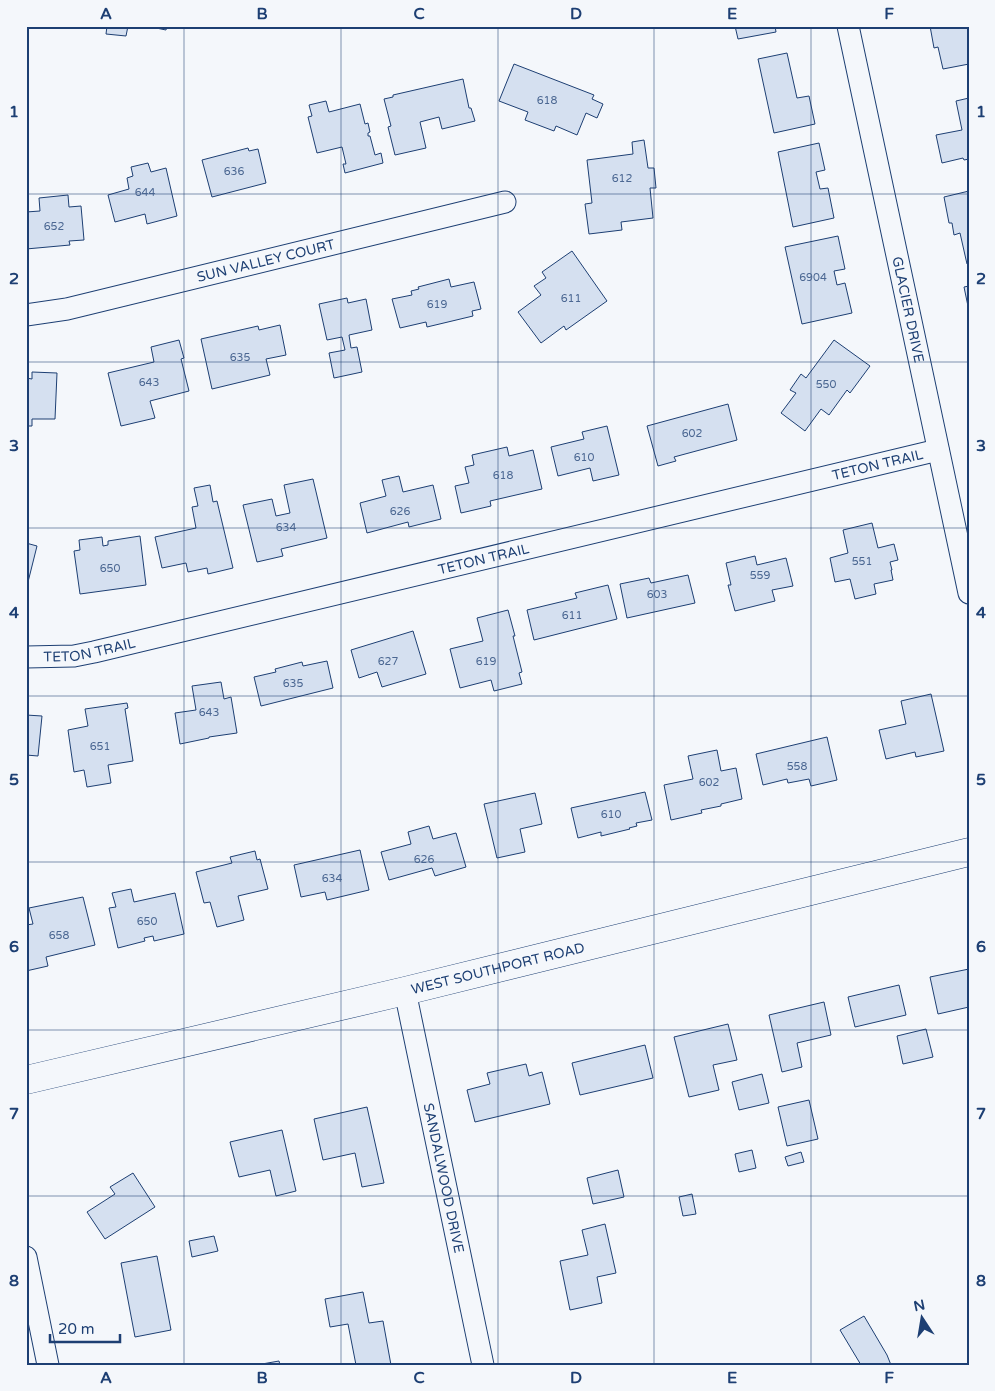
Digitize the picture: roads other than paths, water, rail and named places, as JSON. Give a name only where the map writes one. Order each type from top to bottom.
[{"type":"main road","name":"WEST SOUTHPORT ROAD","points":[[26,1080],[405,991],[969,852]]},
{"type":"street","name":"GLACIER DRIVE","points":[[848,26],[969,592]]},
{"type":"street","name":"SUN VALLEY COURT","points":[[26,315],[67,309],[505,202]]},
{"type":"street","name":"TETON TRAIL","points":[[26,657],[74,656],[94,652],[938,450]]},
{"type":"street","name":"SANDALWOOD DRIVE","points":[[405,991],[484,1365]]},
{"type":"street","points":[[26,1257],[48,1365]]}]
